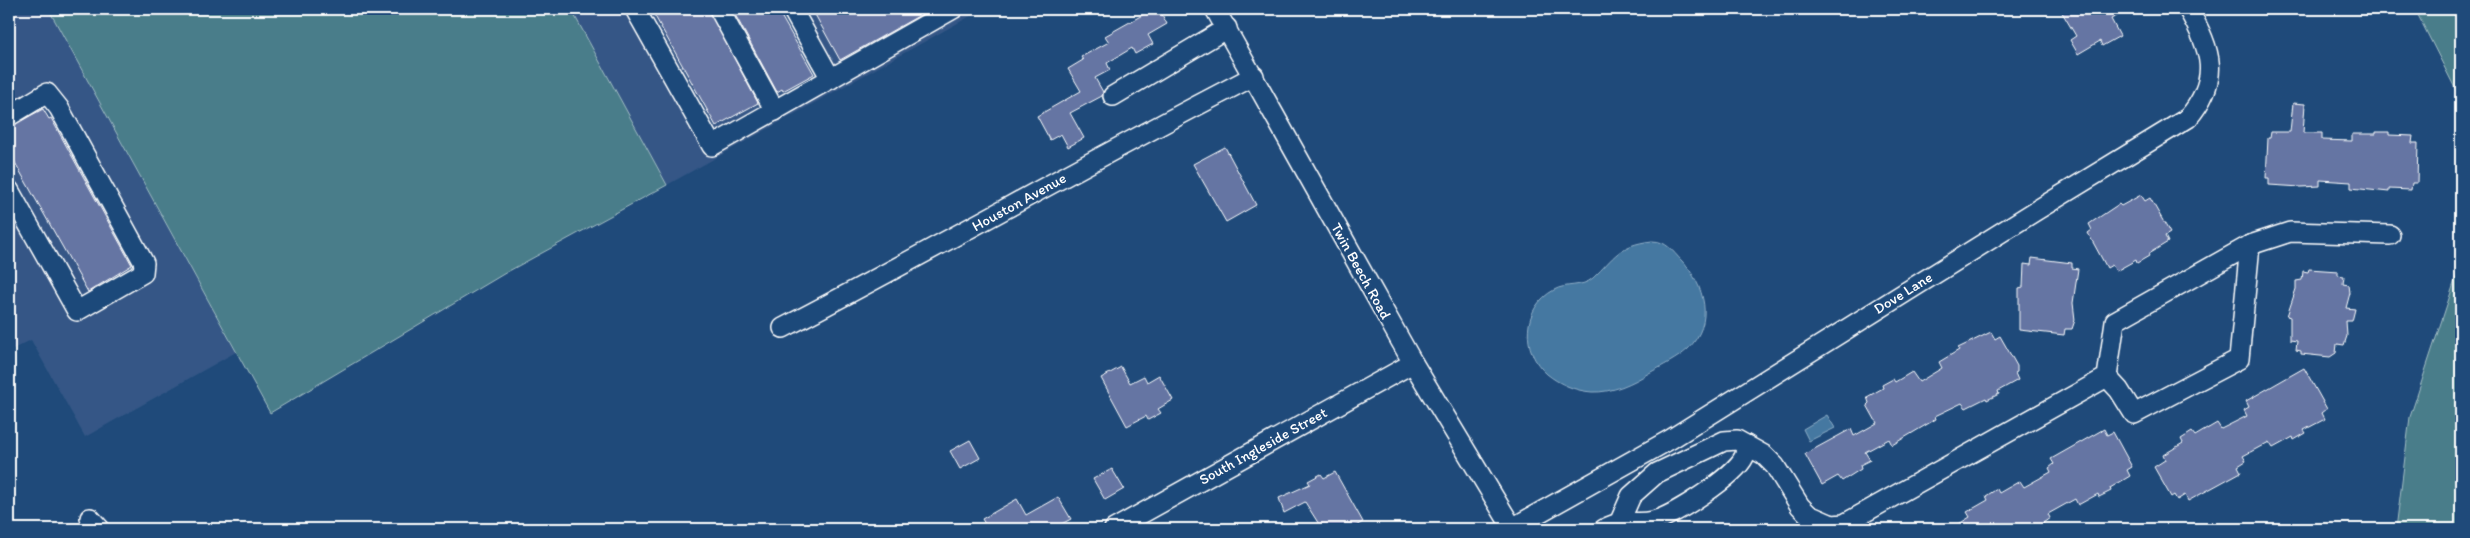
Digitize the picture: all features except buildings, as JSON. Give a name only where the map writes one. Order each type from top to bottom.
[{"type":"street","points":[[635,9],[712,146],[953,9]]},
{"type":"street","points":[[719,9],[775,111]]},
{"type":"street","points":[[792,9],[831,79]]},
{"type":"street","name":"Twin Beech Road","points":[[1215,9],[1413,363],[1513,528]]},
{"type":"street","name":"Dove Lane","points":[[1513,528],[1671,440],[2020,220],[2188,118],[2204,96],[2211,70],[2206,46],[2188,9]]},
{"type":"street","points":[[1113,96],[1227,28]]},
{"type":"street","name":"Houston Avenue","points":[[783,328],[910,262],[1161,124],[1254,76]]},
{"type":"street","points":[[9,116],[48,93],[60,108],[144,263],[143,273],[77,311],[9,190]]},
{"type":"street","points":[[2107,377],[2115,321],[2250,244],[2290,232],[2390,235]]},
{"type":"street","points":[[2107,377],[2119,390],[2134,414],[2239,359],[2250,244]]},
{"type":"street","name":"South Ingleside Street","points":[[1114,529],[1413,363]]},
{"type":"street","points":[[1612,525],[1631,496],[1657,474],[1724,441],[1737,440],[1764,455],[1775,466],[1800,506],[1809,515],[1832,525],[1844,524],[2107,377]]},
{"type":"street","points":[[1612,525],[1652,521],[1680,510],[1711,488],[1737,466],[1744,456],[1746,445]]},
{"type":"shaded area","points":[[9,9],[48,9],[236,352],[85,437],[31,340],[9,351]]},
{"type":"shaded area","points":[[571,9],[983,9],[667,185]]},
{"type":"shaded area","points":[[1657,241],[1669,247],[1690,271],[1701,293],[1704,304],[1702,327],[1688,349],[1636,380],[1622,387],[1607,391],[1592,392],[1580,390],[1552,378],[1538,364],[1532,354],[1529,342],[1528,330],[1536,307],[1543,298],[1554,290],[1589,281],[1624,249]]},
{"type":"shaded area","points":[[1827,415],[1835,428],[1809,441],[1803,429]]},
{"type":"green space","points":[[571,9],[667,185],[507,272],[270,413],[49,10]]},
{"type":"green space","points":[[2416,9],[2461,9],[2461,100],[2417,13]]},
{"type":"green space","points":[[2461,262],[2461,529],[2396,529],[2410,417]]}]
